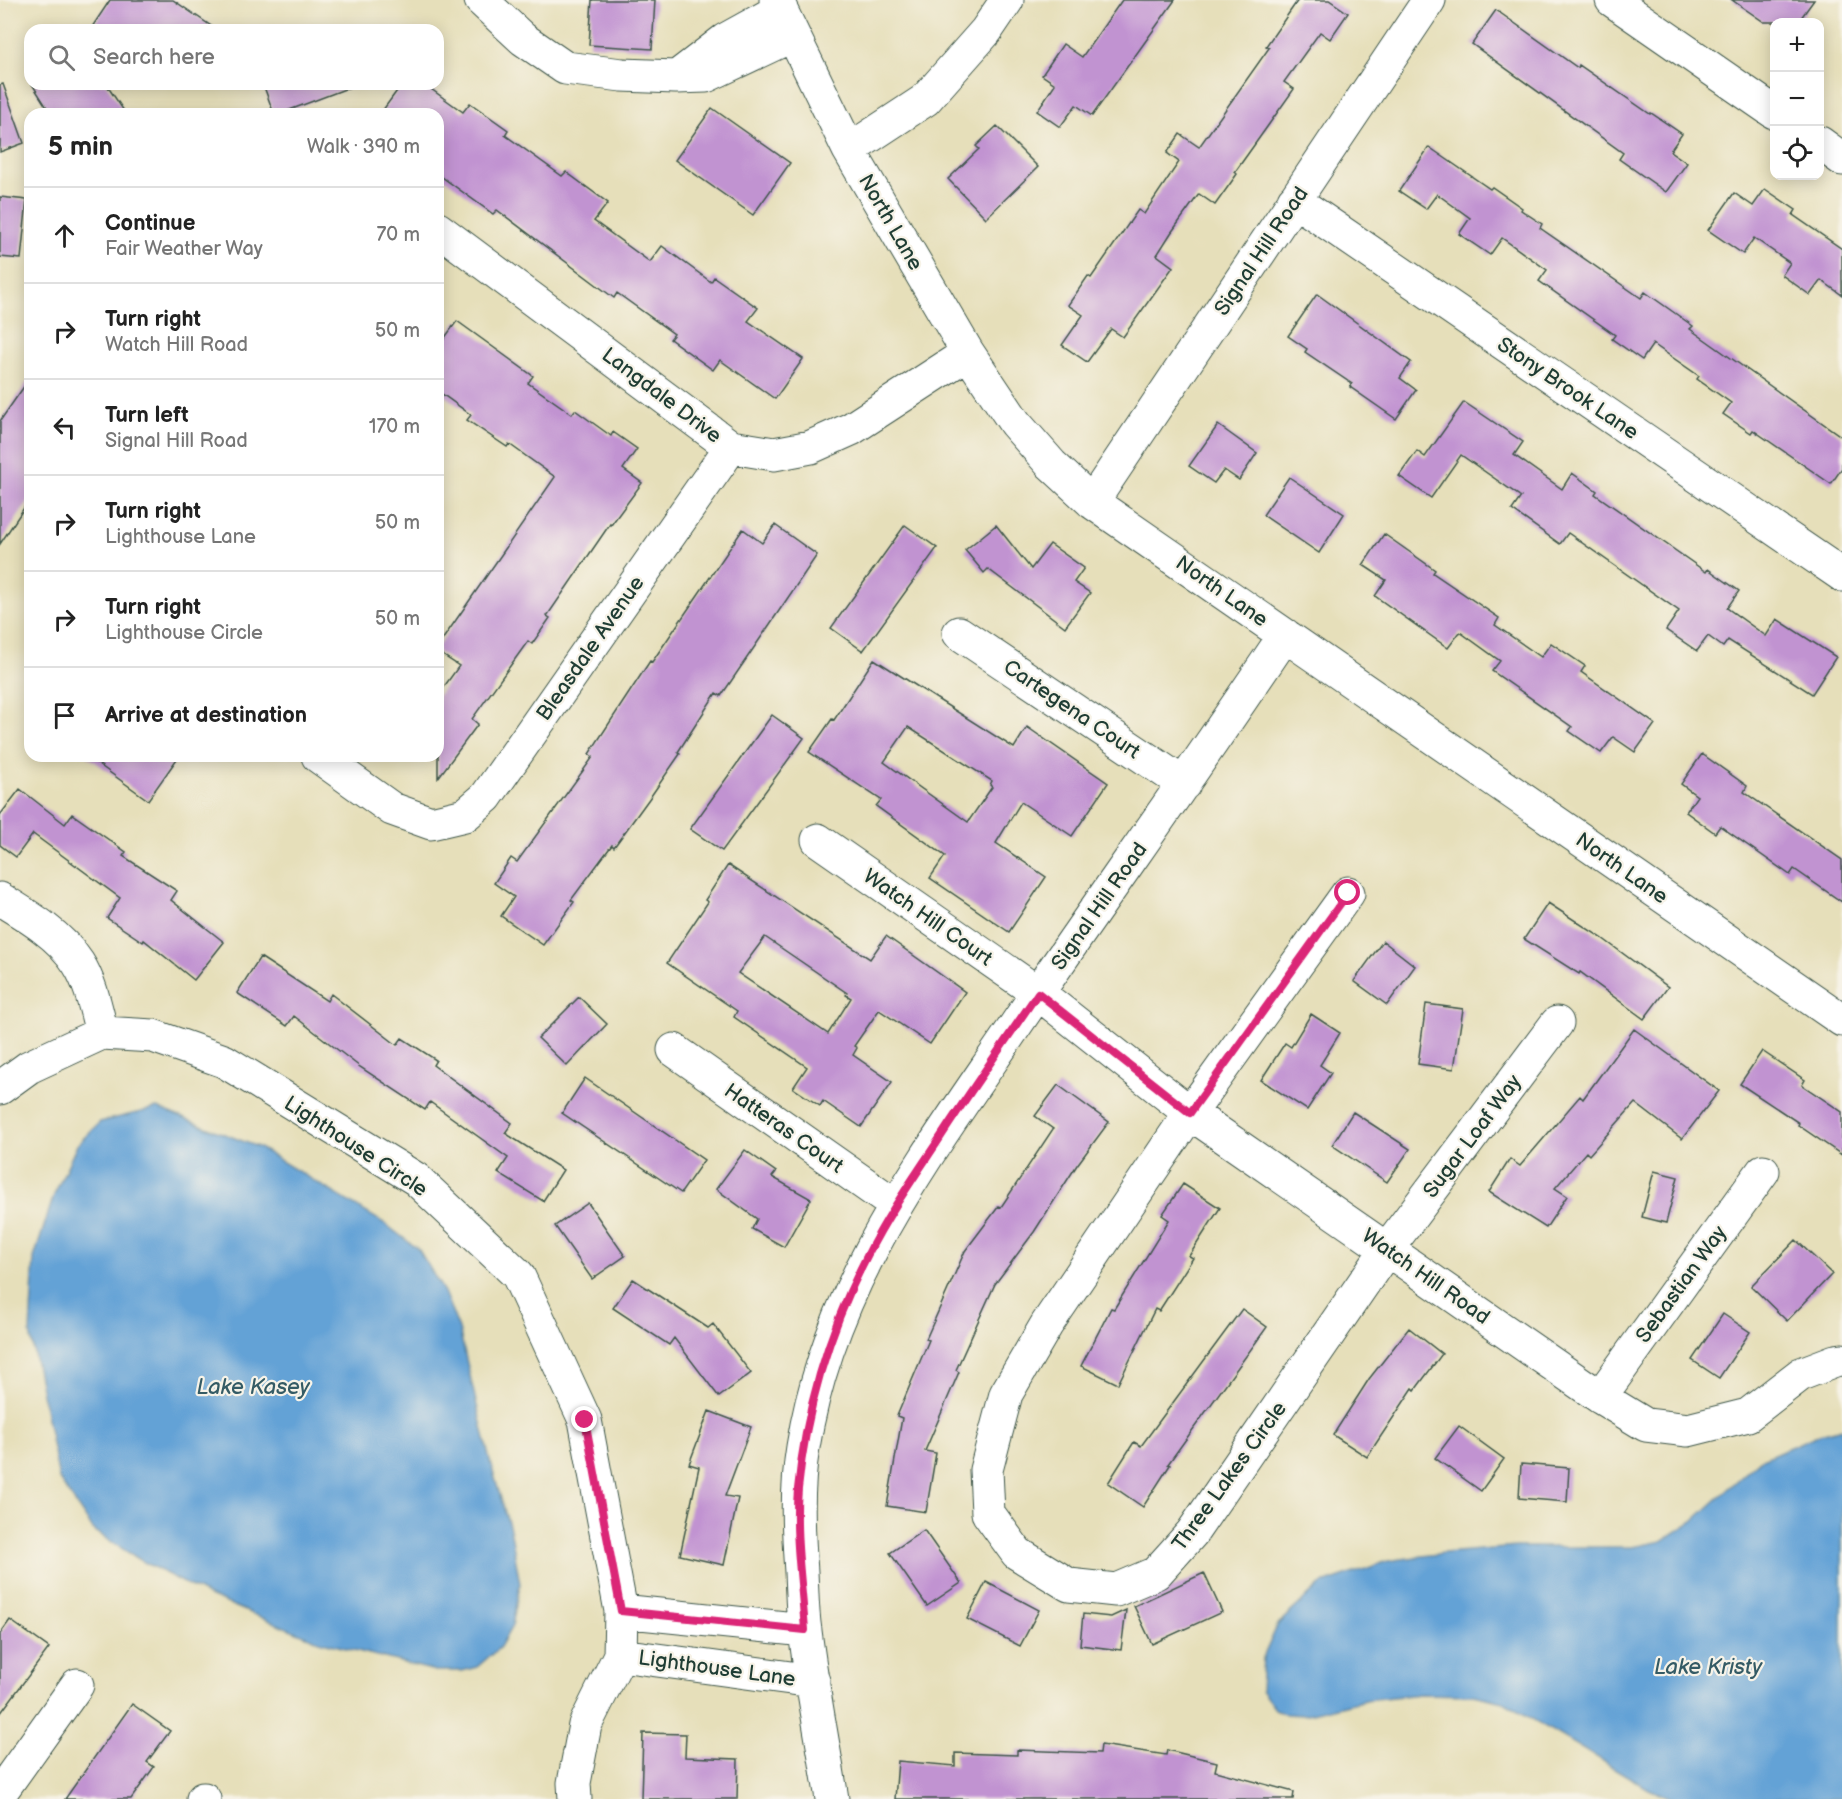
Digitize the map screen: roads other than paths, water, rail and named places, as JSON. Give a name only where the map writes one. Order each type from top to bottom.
[{"type":"street","points":[[481,0],[524,39],[565,68],[622,75],[676,77],[725,40],[783,15]]},
{"type":"street","points":[[849,150],[925,100],[986,31],[1007,0]]},
{"type":"street","name":"Signal Hill Road","points":[[1092,502],[1429,0]]},
{"type":"street","points":[[1612,0],[1770,109]]},
{"type":"street","name":"North Lane","points":[[783,15],[849,150],[968,353],[1016,423],[1052,464],[1092,502],[1842,1020]]},
{"type":"street","points":[[1824,146],[1842,159]]},
{"type":"street","name":"Stony Brook Lane","points":[[1294,200],[1842,575]]},
{"type":"street","name":"Langdale Drive","points":[[444,233],[731,447],[774,454],[811,447],[851,429],[968,353]]},
{"type":"street","name":"Bleasdale Avenue","points":[[327,762],[392,808],[431,823],[465,815],[486,797],[731,447]]},
{"type":"street","name":"Cartegena Court","points":[[960,633],[1184,784]]},
{"type":"street","name":"Signal Hill Road","points":[[832,1799],[805,1630],[798,1536],[798,1492],[805,1436],[824,1359],[843,1308],[867,1256],[895,1205],[1285,635]]},
{"type":"street","name":"Watch Hill Court","points":[[818,840],[1038,993]]},
{"type":"street","name":"Three Lakes Circle","points":[[1348,893],[1190,1113],[1047,1324],[1006,1394],[986,1470],[988,1513],[1017,1553],[1069,1585],[1116,1590],[1156,1573],[1192,1533],[1387,1249]]},
{"type":"street","points":[[0,899],[45,928],[78,963],[91,992],[102,1033]]},
{"type":"street","name":"Watch Hill Road","points":[[1038,993],[1190,1113],[1600,1397],[1646,1425],[1688,1430],[1748,1415],[1802,1374],[1842,1360]]},
{"type":"street","name":"Sugar Loaf Way","points":[[1387,1249],[1557,1023]]},
{"type":"street","name":"Lighthouse Circle","points":[[0,1088],[29,1067],[102,1033],[153,1036],[224,1061],[416,1179],[518,1275],[585,1420],[621,1611],[620,1655],[585,1725],[574,1783],[575,1799]]},
{"type":"street","name":"Hatteras Court","points":[[674,1050],[895,1205]]},
{"type":"street","name":"Sebastian Way","points":[[1600,1397],[1763,1171]]},
{"type":"street","points":[[621,1611],[805,1630]]},
{"type":"street","name":"Lighthouse Lane","points":[[620,1655],[813,1681]]},
{"type":"street","points":[[0,1793],[77,1685]]},
{"type":"water","name":"Lake Kasey","points":[[157,1108],[258,1147],[384,1223],[419,1250],[444,1292],[459,1329],[490,1461],[511,1533],[520,1584],[512,1626],[500,1647],[477,1667],[462,1671],[435,1671],[319,1641],[209,1596],[142,1561],[94,1531],[59,1479],[30,1333],[34,1258],[54,1195],[77,1145],[100,1122]]},
{"type":"water","name":"Lake Kristy","points":[[1842,1428],[1842,1799],[1673,1799],[1649,1789],[1504,1702],[1473,1695],[1420,1694],[1365,1700],[1304,1715],[1286,1714],[1275,1709],[1261,1690],[1263,1658],[1278,1624],[1320,1585],[1388,1561],[1444,1553],[1517,1547],[1633,1547],[1662,1541],[1693,1521],[1760,1460],[1820,1434]]}]
